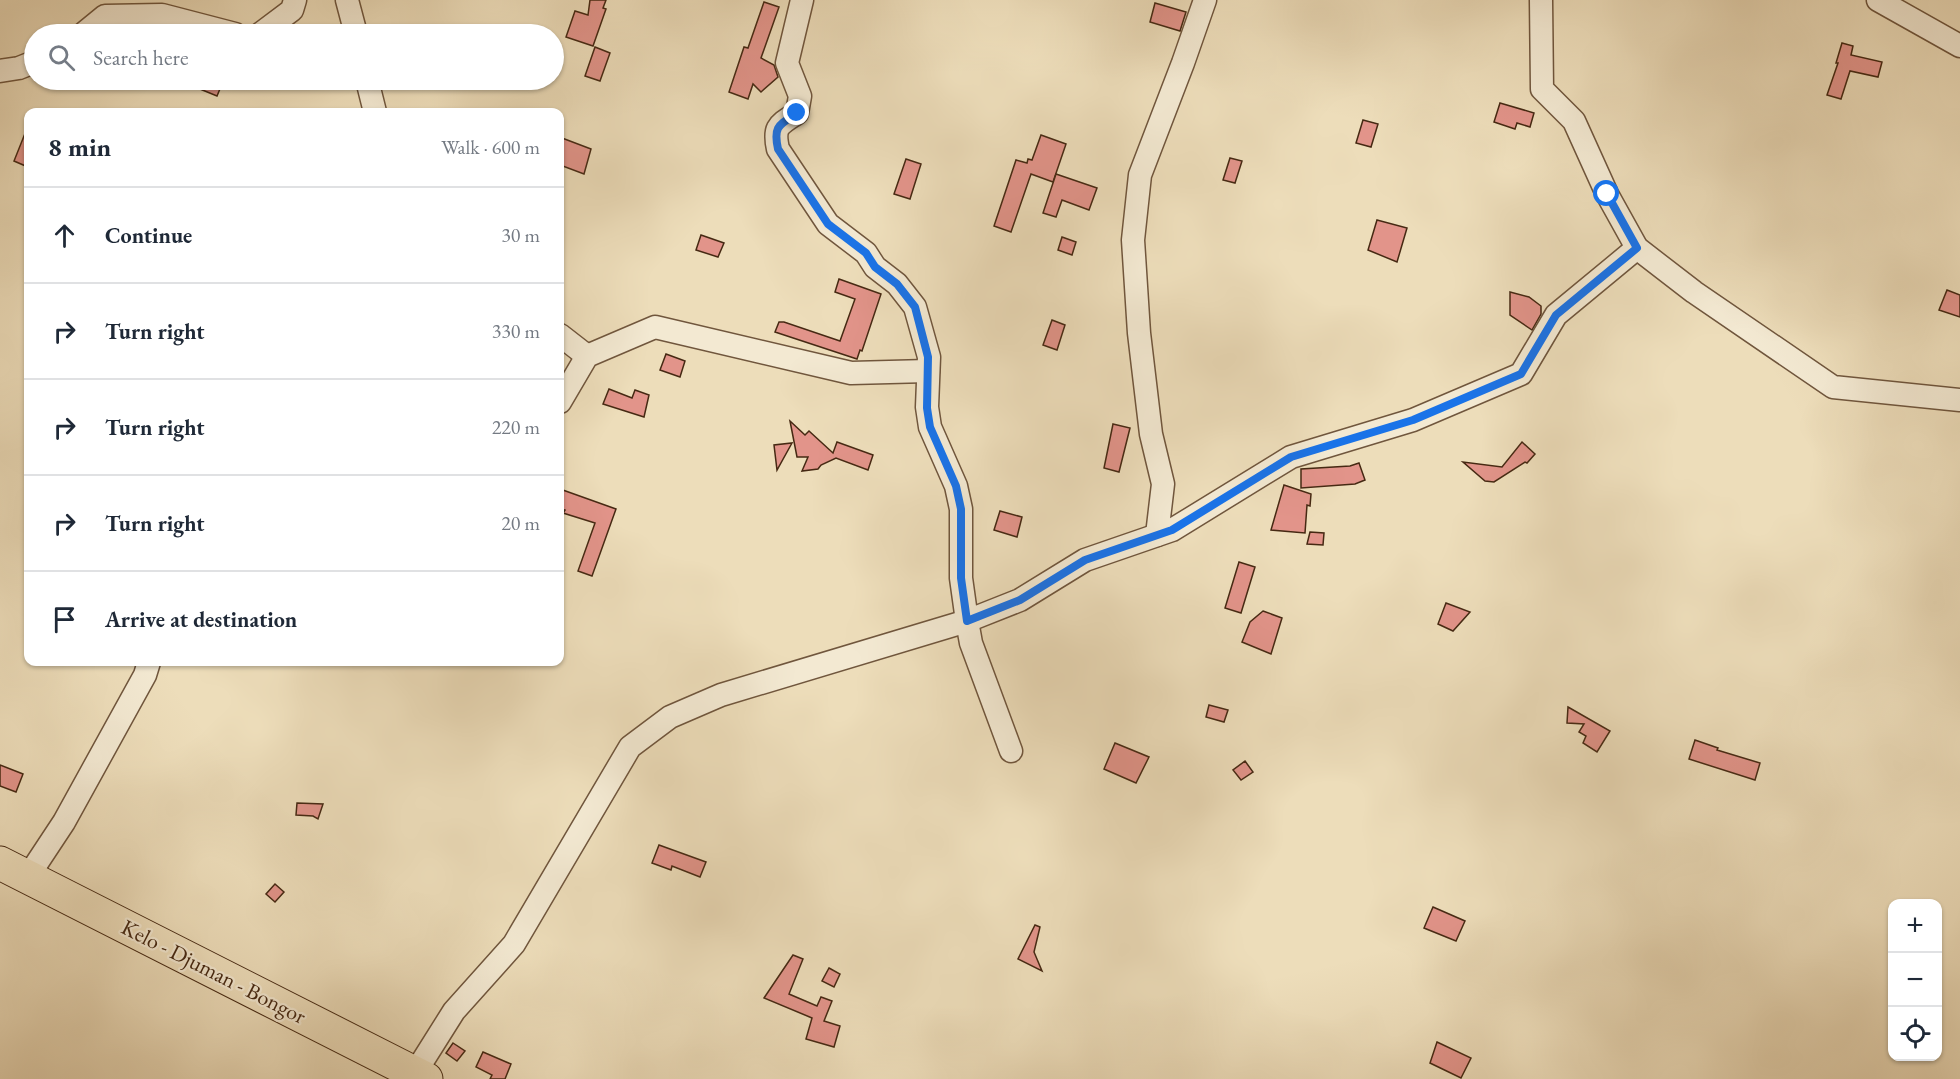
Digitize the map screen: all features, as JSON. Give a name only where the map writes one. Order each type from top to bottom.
[{"type":"highway","name":"Kelo - Djuman - Bongor","points":[[13,871],[128,926],[418,1077]]},
{"type":"street","points":[[273,24],[292,10],[295,0]]},
{"type":"street","points":[[347,0],[353,24]]},
{"type":"street","points":[[802,0],[788,63],[800,96],[797,113],[779,125],[775,134],[778,149],[828,224],[866,253],[875,267],[897,284],[915,307],[928,357],[927,408],[930,427],[956,486],[961,509],[961,578],[971,643],[1011,751]]},
{"type":"street","points":[[1157,535],[1163,484],[1151,434],[1138,333],[1133,240],[1140,175],[1205,0]]},
{"type":"street","points":[[1541,0],[1542,89],[1574,121],[1607,194],[1637,248],[1695,292],[1833,387],[1960,400]]},
{"type":"street","points":[[1878,0],[1960,46]]},
{"type":"street","points":[[95,24],[105,16],[162,15],[197,24]]},
{"type":"street","points":[[0,71],[24,66]]},
{"type":"street","points":[[370,90],[374,108]]},
{"type":"street","points":[[418,1077],[454,1011],[514,944],[630,747],[670,717],[721,695],[967,621],[1020,600],[1085,560],[1172,530],[1291,457],[1413,420],[1521,374],[1556,315],[1637,248]]},
{"type":"street","points":[[564,395],[587,356],[655,327],[851,373],[928,371]]},
{"type":"street","points":[[564,338],[587,356]]},
{"type":"street","points":[[13,871],[64,822],[145,675],[148,666]]},
{"type":"building","points":[[590,0],[606,0],[603,8],[606,9],[593,46],[566,37],[575,11],[588,15]]},
{"type":"building","points":[[764,2],[779,7],[761,58],[774,65],[778,77],[761,92],[753,84],[748,99],[729,92],[744,47],[748,48]]},
{"type":"building","points":[[1155,3],[1186,12],[1180,31],[1150,22]]},
{"type":"building","points":[[1842,43],[1853,46],[1851,55],[1882,62],[1878,77],[1850,71],[1841,99],[1827,95]]},
{"type":"building","points":[[595,47],[610,53],[600,81],[585,76]]},
{"type":"building","points":[[202,90],[220,90],[217,96]]},
{"type":"building","points":[[1500,103],[1534,113],[1530,127],[1517,123],[1515,129],[1494,122]]},
{"type":"building","points":[[1363,120],[1378,124],[1371,147],[1356,143]]},
{"type":"building","points":[[1041,135],[1066,144],[1053,182],[1031,174],[1011,232],[994,226],[1016,160],[1027,163],[1028,159],[1032,160]]},
{"type":"building","points":[[24,136],[24,165],[14,161]]},
{"type":"building","points":[[564,139],[591,149],[584,174],[564,166]]},
{"type":"building","points":[[1230,158],[1242,161],[1235,183],[1223,180]]},
{"type":"building","points":[[906,159],[921,164],[910,199],[894,194]]},
{"type":"building","points":[[1056,174],[1097,188],[1089,210],[1062,200],[1056,217],[1043,213]]},
{"type":"building","points":[[1377,220],[1407,228],[1397,262],[1368,250]]},
{"type":"building","points":[[701,235],[724,243],[718,257],[696,250]]},
{"type":"building","points":[[1062,237],[1076,242],[1072,255],[1058,250]]},
{"type":"building","points":[[839,279],[881,294],[862,351],[860,350],[857,359],[775,332],[779,322],[784,322],[840,341],[855,299],[835,292]]},
{"type":"building","points":[[1947,290],[1960,295],[1960,317],[1939,310]]},
{"type":"building","points":[[1510,292],[1529,297],[1541,306],[1541,314],[1532,330],[1510,315]]},
{"type":"building","points":[[1052,320],[1065,325],[1057,350],[1043,345]]},
{"type":"building","points":[[666,354],[685,361],[680,377],[660,370]]},
{"type":"building","points":[[609,389],[632,398],[635,390],[649,395],[644,417],[603,404]]},
{"type":"building","points":[[790,421],[805,435],[809,431],[833,453],[837,442],[873,455],[868,470],[836,458],[821,465],[818,469],[802,471],[808,457],[797,457]]},
{"type":"building","points":[[1113,424],[1130,428],[1119,472],[1104,468]]},
{"type":"building","points":[[1522,442],[1535,454],[1527,463],[1525,462],[1494,482],[1485,481],[1463,462],[1502,467]]},
{"type":"building","points":[[792,443],[777,470],[774,445]]},
{"type":"building","points":[[1359,463],[1365,480],[1355,484],[1301,488],[1301,469],[1350,466]]},
{"type":"building","points":[[1284,485],[1311,494],[1310,506],[1307,505],[1305,533],[1271,530]]},
{"type":"building","points":[[564,490],[616,509],[592,576],[578,571],[595,523],[564,513]]},
{"type":"building","points":[[1000,511],[1022,517],[1017,537],[994,530]]},
{"type":"building","points":[[1310,532],[1324,533],[1323,545],[1307,544]]},
{"type":"building","points":[[1239,562],[1255,567],[1241,613],[1225,608]]},
{"type":"building","points":[[1446,603],[1470,612],[1453,631],[1438,624]]},
{"type":"building","points":[[1263,611],[1282,618],[1271,654],[1242,642],[1250,622]]},
{"type":"building","points":[[1209,705],[1228,710],[1224,722],[1206,717]]},
{"type":"building","points":[[1568,707],[1610,731],[1597,752],[1583,743],[1586,736],[1579,732],[1584,724],[1567,723]]},
{"type":"building","points":[[1695,740],[1718,748],[1717,750],[1760,763],[1755,780],[1689,759]]},
{"type":"building","points":[[1115,743],[1149,757],[1136,783],[1104,769]]},
{"type":"building","points":[[1245,761],[1253,772],[1241,780],[1233,770]]},
{"type":"building","points":[[0,765],[23,774],[16,792],[0,786]]},
{"type":"building","points":[[297,803],[323,804],[318,819],[313,816],[296,815]]},
{"type":"building","points":[[659,845],[706,862],[700,877],[672,866],[671,870],[652,863]]},
{"type":"building","points":[[275,884],[284,892],[275,902],[266,894]]},
{"type":"building","points":[[1433,907],[1465,921],[1456,941],[1424,928]]},
{"type":"building","points":[[1035,925],[1040,927],[1034,952],[1042,971],[1018,959]]},
{"type":"building","points":[[793,955],[803,959],[789,994],[817,1006],[821,997],[832,1001],[824,1021],[840,1026],[834,1047],[806,1039],[812,1018],[764,998]]},
{"type":"building","points":[[829,968],[840,974],[834,987],[822,981]]},
{"type":"building","points":[[1437,1042],[1471,1058],[1461,1078],[1430,1063]]},
{"type":"building","points":[[453,1043],[465,1051],[457,1061],[446,1053]]},
{"type":"building","points":[[483,1052],[511,1064],[505,1079],[490,1079],[492,1075],[476,1067]]},
{"type":"route","points":[[797,113],[779,125],[775,134],[778,149],[828,224],[866,253],[875,267],[897,284],[915,307],[924,332],[928,357],[927,408],[930,427],[956,486],[961,509],[961,578],[967,621],[1020,600],[1085,560],[1172,530],[1291,457],[1413,420],[1521,374],[1556,315],[1637,248],[1607,194]]}]
